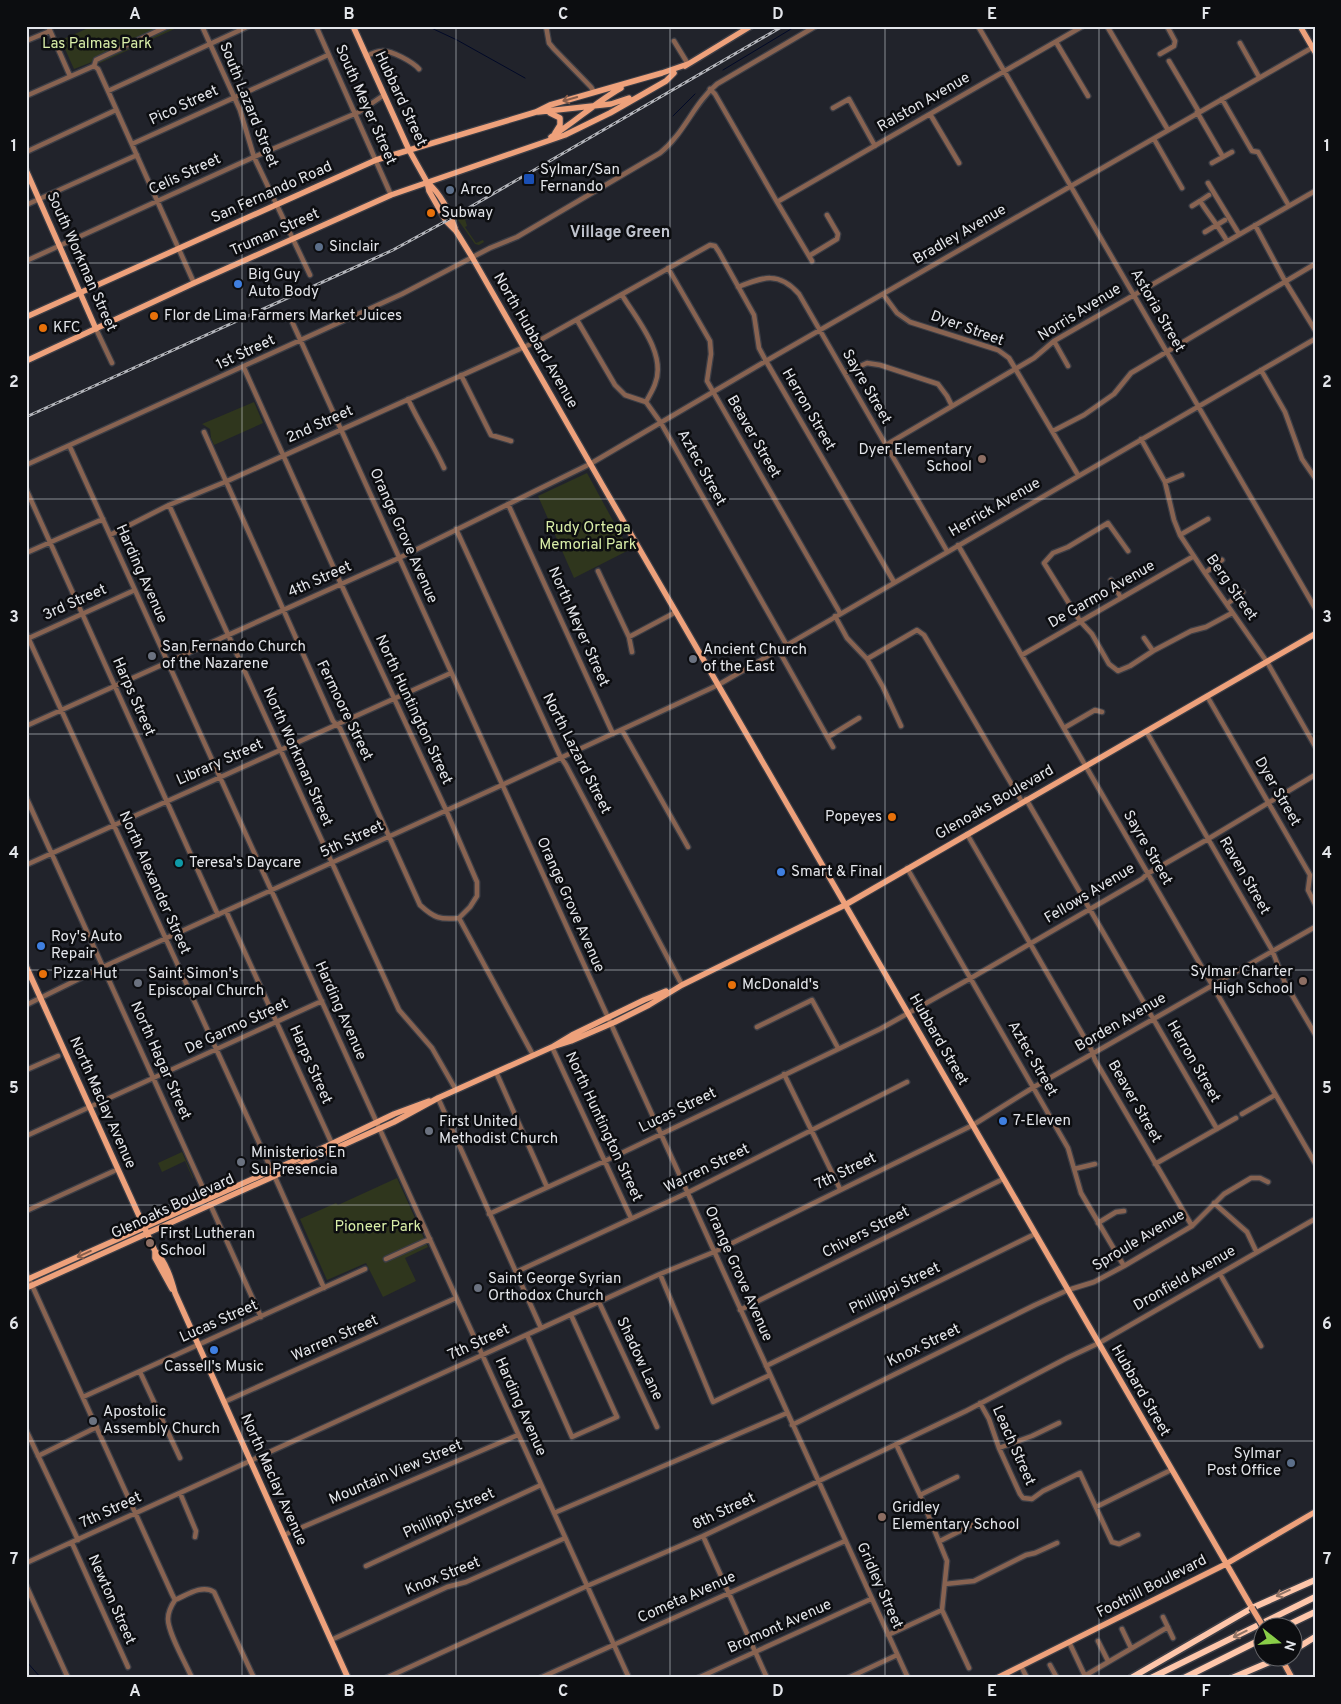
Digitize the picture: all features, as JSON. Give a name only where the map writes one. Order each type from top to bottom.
[{"type":"highway","points":[[1131,1678],[1252,1608],[1315,1580]]},
{"type":"highway","points":[[1151,1678],[1315,1598]]},
{"type":"highway","points":[[1304,1644],[1315,1637]]},
{"type":"highway","points":[[1184,1678],[1254,1643]]},
{"type":"highway","points":[[1232,1678],[1261,1666]]},
{"type":"main road","name":"Hubbard Street","points":[[353,26],[409,150],[427,182],[429,191],[449,220]]},
{"type":"main road","name":"San Fernando Road","points":[[536,112],[592,107],[624,100],[674,73],[751,26]]},
{"type":"main road","points":[[1300,26],[1314,48]]},
{"type":"main road","name":"San Fernando Road","points":[[26,317],[376,160],[536,112],[550,105],[662,74],[688,64]]},
{"type":"main road","name":"Truman Street","points":[[26,361],[391,195],[565,135],[666,81],[674,73]]},
{"type":"main road","name":"Truman Street","points":[[540,143],[563,130],[612,93],[634,82]]},
{"type":"main road","points":[[548,112],[560,118],[559,128],[554,135]]},
{"type":"main road","name":"South Workman Street","points":[[26,170],[96,329]]},
{"type":"main road","name":"North Hubbard Avenue","points":[[449,220],[590,464]]},
{"type":"main road","name":"Hubbard Street","points":[[590,464],[1257,1616]]},
{"type":"main road","name":"Glenoaks Boulevard","points":[[28,1283],[378,1125],[420,1109],[438,1098],[533,1055],[569,1036],[649,1005],[682,985],[845,905],[1315,634]]},
{"type":"main road","name":"North Maclay Avenue","points":[[26,966],[155,1251],[161,1257],[171,1278],[175,1293],[198,1345],[348,1678]]},
{"type":"main road","name":"Foothill Boulevard","points":[[997,1678],[1226,1564],[1315,1512]]},
{"type":"main road","points":[[1286,1666],[1292,1678]]},
{"type":"street","points":[[26,96],[94,66],[96,60],[168,26]]},
{"type":"street","name":"South Lazard Street","points":[[202,26],[240,110],[254,157],[278,204],[310,275]]},
{"type":"street","points":[[108,91],[249,26]]},
{"type":"street","name":"South Meyer Street","points":[[316,26],[391,195]]},
{"type":"street","points":[[546,26],[549,43],[592,87],[594,92]]},
{"type":"street","points":[[812,261],[715,94],[710,89],[816,26]]},
{"type":"street","name":"Astoria Street","points":[[978,26],[1315,608]]},
{"type":"street","name":"Ralston Avenue","points":[[776,202],[1083,26]]},
{"type":"street","points":[[1108,26],[1168,130]]},
{"type":"street","points":[[1160,54],[1174,46],[1176,41],[1167,26]]},
{"type":"street","points":[[26,41],[49,28],[70,76]]},
{"type":"street","points":[[674,41],[688,64]]},
{"type":"street","points":[[1056,42],[1088,96]]},
{"type":"street","points":[[1240,43],[1259,77]]},
{"type":"street","name":"Bradley Avenue","points":[[619,448],[1222,98],[1314,48]]},
{"type":"street","points":[[366,56],[386,51],[411,62],[419,69]]},
{"type":"street","name":"Pico Street","points":[[132,144],[328,54]]},
{"type":"street","points":[[1170,61],[1223,157]]},
{"type":"street","points":[[94,66],[98,69],[194,283]]},
{"type":"street","name":"1st Street","points":[[26,465],[70,447],[302,341],[402,294],[472,257],[529,230],[660,153],[674,141],[710,89]]},
{"type":"street","name":"Celis Street","points":[[26,261],[355,113],[384,95]]},
{"type":"street","points":[[1222,98],[1252,151],[1258,152],[1289,206]]},
{"type":"street","points":[[833,108],[849,99],[875,146]]},
{"type":"street","points":[[26,152],[116,110]]},
{"type":"street","points":[[930,114],[959,163]]},
{"type":"street","points":[[1154,139],[1182,188]]},
{"type":"street","points":[[1212,162],[1232,152]]},
{"type":"street","points":[[26,206],[137,156]]},
{"type":"street","points":[[1208,183],[1238,234]]},
{"type":"street","name":"Norris Avenue","points":[[886,445],[1034,358],[1054,341],[1315,191]]},
{"type":"street","points":[[1192,206],[1209,195]]},
{"type":"street","points":[[1200,201],[1227,241]]},
{"type":"street","points":[[809,256],[837,239],[838,234],[827,215]]},
{"type":"street","points":[[1205,232],[1225,220]]},
{"type":"street","points":[[1255,225],[1285,281],[1315,330]]},
{"type":"street","name":"Herron Street","points":[[668,268],[707,246],[713,246],[719,252],[754,315],[758,330],[759,348],[894,582]]},
{"type":"street","points":[[1052,431],[1084,415],[1114,394],[1131,373],[1315,264]]},
{"type":"street","points":[[622,295],[656,350],[659,366],[656,384],[646,402],[625,395],[615,385],[577,320],[668,268]]},
{"type":"street","name":"Beaver Street","points":[[668,268],[710,341],[711,354],[706,380],[840,613]]},
{"type":"street","name":"Sayre Street","points":[[738,287],[760,278],[775,278],[790,284],[799,294],[947,551]]},
{"type":"street","name":"Dyer Street","points":[[883,294],[897,313],[910,322],[998,350],[1009,358],[1078,475]]},
{"type":"street","name":"Orange Grove Avenue","points":[[289,315],[829,1505]]},
{"type":"street","name":"2nd Street","points":[[110,535],[169,505],[225,482],[542,339],[577,320]]},
{"type":"street","name":"South Workman Street","points":[[96,329],[112,363]]},
{"type":"street","name":"Herrick Avenue","points":[[688,699],[718,684],[1315,339]]},
{"type":"street","points":[[1054,341],[1068,366]]},
{"type":"street","points":[[845,373],[868,363],[880,365],[938,384],[952,406]]},
{"type":"street","name":"North Huntington Street","points":[[244,368],[477,882],[477,896],[470,907],[459,918]]},
{"type":"street","points":[[1261,370],[1285,412],[1302,459],[1315,478]]},
{"type":"street","points":[[461,375],[491,435],[510,441]]},
{"type":"street","points":[[408,399],[419,424],[434,446],[444,468]]},
{"type":"street","name":"Aztec Street","points":[[646,402],[661,423],[786,644]]},
{"type":"street","name":"Fermoore Street","points":[[204,432],[333,721],[340,728],[420,905],[431,916],[446,920],[459,918]]},
{"type":"street","name":"Berg Street","points":[[1141,439],[1165,482],[1174,520],[1180,535],[1267,662],[1315,746]]},
{"type":"street","name":"Harding Avenue","points":[[70,447],[629,1678]]},
{"type":"street","name":"4th Street","points":[[26,726],[399,558],[619,448]]},
{"type":"street","points":[[1165,482],[1182,475]]},
{"type":"street","name":"Harps Street","points":[[26,489],[218,915]]},
{"type":"street","name":"North Meyer Street","points":[[508,504],[613,734]]},
{"type":"street","name":"North Workman Street","points":[[169,505],[399,1010],[432,1048],[456,1090]]},
{"type":"street","points":[[26,553],[103,519]]},
{"type":"street","points":[[1180,535],[1208,519]]},
{"type":"street","points":[[1128,551],[1108,523],[1053,554],[1044,563],[1080,621],[1092,634],[1109,664],[1118,671],[1191,631],[1206,627],[1232,613]]},
{"type":"street","name":"North Lazard Street","points":[[456,530],[561,758],[682,985]]},
{"type":"street","name":"Sayre Street","points":[[958,545],[1315,1163]]},
{"type":"street","name":"De Garmo Avenue","points":[[1022,655],[1194,556]]},
{"type":"street","points":[[1205,573],[1222,560]]},
{"type":"street","points":[[598,571],[629,637],[632,652]]},
{"type":"street","points":[[1111,580],[1120,598]]},
{"type":"street","name":"3rd Street","points":[[27,639],[135,590]]},
{"type":"street","points":[[1227,604],[1243,592]]},
{"type":"street","points":[[629,637],[676,612]]},
{"type":"street","points":[[835,616],[847,638],[867,659],[883,686],[901,726]]},
{"type":"street","name":"Herron Street","points":[[867,659],[917,630],[924,635],[1090,910],[1217,1129]]},
{"type":"street","name":"North Alexander Street","points":[[26,633],[27,639],[114,825],[324,1288]]},
{"type":"street","points":[[1144,638],[1153,652]]},
{"type":"street","points":[[778,649],[833,747]]},
{"type":"street","name":"Library Street","points":[[26,865],[166,800],[451,673]]},
{"type":"street","name":"Dyer Street","points":[[1207,696],[1310,875],[1308,890],[1315,904]]},
{"type":"street","name":"5th Street","points":[[26,1005],[103,967],[688,699]]},
{"type":"street","points":[[1064,728],[1094,710],[1102,712]]},
{"type":"street","points":[[828,737],[859,718]]},
{"type":"street","points":[[622,730],[688,847]]},
{"type":"street","name":"Raven Street","points":[[1146,731],[1272,950],[1285,983],[1315,1034]]},
{"type":"street","name":"Fellows Avenue","points":[[877,1030],[1090,910],[1147,874],[1315,775]]},
{"type":"street","name":"North Hagar Street","points":[[26,797],[261,1317]]},
{"type":"street","name":"Beaver Street","points":[[967,834],[1192,1226]]},
{"type":"street","name":"Aztec Street","points":[[907,868],[1068,1148],[1081,1193],[1124,1266]]},
{"type":"street","name":"Harps Street","points":[[226,911],[332,1146]]},
{"type":"street","points":[[459,918],[533,1055]]},
{"type":"street","name":"Borden Avenue","points":[[940,1140],[973,1125],[1034,1087],[1315,926]]},
{"type":"street","points":[[757,1027],[812,1000],[838,1048]]},
{"type":"street","name":"De Garmo Street","points":[[26,1136],[322,1002]]},
{"type":"street","name":"Lucas Street","points":[[489,1214],[605,1161],[877,1030]]},
{"type":"street","name":"North Huntington Street","points":[[552,1046],[631,1218]]},
{"type":"street","points":[[26,1070],[58,1056]]},
{"type":"street","points":[[496,1072],[547,1187]]},
{"type":"street","points":[[784,1074],[840,1189]]},
{"type":"street","name":"Warren Street","points":[[516,1272],[687,1193],[907,1082]]},
{"type":"street","points":[[1242,1114],[1274,1095]]},
{"type":"street","points":[[438,1098],[541,1328]]},
{"type":"street","points":[[1155,1164],[1236,1118]]},
{"type":"street","name":"7th Street","points":[[26,1563],[660,1274],[714,1252],[940,1140]]},
{"type":"street","points":[[1074,1169],[1095,1164]]},
{"type":"street","points":[[26,1211],[114,1171]]},
{"type":"street","name":"Sproule Avenue","points":[[1068,1290],[1094,1282],[1192,1226],[1224,1194],[1252,1178],[1260,1178],[1268,1182]]},
{"type":"street","name":"Chivers Street","points":[[740,1310],[1003,1179]]},
{"type":"street","points":[[1214,1203],[1247,1232],[1256,1251]]},
{"type":"street","points":[[1098,1223],[1116,1212],[1124,1211]]},
{"type":"street","name":"Dronfield Avenue","points":[[1067,1358],[1099,1343],[1220,1274],[1256,1251],[1315,1219]]},
{"type":"street","name":"Phillippi Street","points":[[766,1366],[1036,1234]]},
{"type":"street","points":[[386,1259],[430,1239]]},
{"type":"street","name":"Lucas Street","points":[[83,1398],[366,1269]]},
{"type":"street","points":[[26,1272],[28,1283],[97,1427],[175,1600]]},
{"type":"street","points":[[660,1274],[714,1402],[770,1375]]},
{"type":"street","points":[[1220,1274],[1261,1346]]},
{"type":"street","name":"Knox Street","points":[[792,1425],[1068,1290]]},
{"type":"street","name":"Warren Street","points":[[224,1402],[456,1298]]},
{"type":"street","name":"Shadow Lane","points":[[599,1302],[657,1427]]},
{"type":"street","points":[[527,1335],[572,1438],[617,1417],[572,1315]]},
{"type":"street","name":"8th Street","points":[[386,1678],[587,1586],[703,1536],[818,1482],[1067,1358]]},
{"type":"street","points":[[140,1372],[180,1458]]},
{"type":"street","name":"Leach Street","points":[[980,1403],[989,1419],[999,1448],[1023,1498],[1027,1500],[1032,1499],[1043,1491],[1080,1473],[1096,1507]]},
{"type":"street","points":[[554,1514],[787,1413]]},
{"type":"street","points":[[999,1448],[1032,1436],[1059,1423]]},
{"type":"street","points":[[38,1456],[97,1427]]},
{"type":"street","name":"Newton Street","points":[[26,1430],[78,1540]]},
{"type":"street","name":"Mountain View Street","points":[[284,1535],[518,1435]]},
{"type":"street","points":[[896,1444],[940,1541],[947,1561],[942,1610],[969,1668]]},
{"type":"street","points":[[1138,1536],[1119,1544],[1112,1542],[1096,1507],[1171,1470]]},
{"type":"street","points":[[920,1496],[957,1478]]},
{"type":"street","name":"Phillippi Street","points":[[366,1566],[541,1485]]},
{"type":"street","points":[[180,1493],[196,1531],[195,1537]]},
{"type":"street","name":"Gridley Street","points":[[829,1505],[908,1678]]},
{"type":"street","points":[[940,1541],[976,1523]]},
{"type":"street","points":[[703,1536],[767,1678]]},
{"type":"street","name":"Knox Street","points":[[331,1640],[447,1587],[466,1582],[565,1538]]},
{"type":"street","name":"Cometa Avenue","points":[[540,1678],[845,1541]]},
{"type":"street","points":[[945,1584],[974,1581],[1057,1542]]},
{"type":"street","name":"Newton Street","points":[[72,1543],[128,1667]]},
{"type":"street","points":[[26,1585],[68,1678]]},
{"type":"street","points":[[192,1678],[168,1620],[175,1600],[202,1588],[208,1588],[214,1592],[254,1678]]},
{"type":"street","name":"Bromont Avenue","points":[[698,1678],[871,1599]]},
{"type":"street","points":[[888,1635],[942,1610]]},
{"type":"street","points":[[1163,1617],[1173,1638]]},
{"type":"street","points":[[1070,1642],[1083,1677],[1168,1627]]},
{"type":"street","points":[[1122,1629],[1131,1648]]},
{"type":"street","points":[[1098,1641],[1108,1661]]},
{"type":"street","points":[[848,1678],[897,1656]]},
{"type":"street","points":[[1050,1665],[1057,1678]]},
{"type":"street","points":[[1021,1666],[1027,1678]]},
{"type":"green space","name":"Las Palmas Park","points":[[85,26],[181,26],[100,63],[92,62],[74,69],[61,40],[86,29]]},
{"type":"green space","points":[[480,206],[482,211],[479,209],[465,219],[467,226],[465,227],[476,243],[483,240],[484,242],[479,245],[475,244],[458,220],[459,217]]},
{"type":"green space","points":[[254,402],[263,423],[214,445],[210,429],[202,424]]},
{"type":"green space","name":"Rudy Ortega Memorial Park","points":[[587,473],[629,550],[574,578],[538,496]]},
{"type":"green space","points":[[182,1152],[193,1179],[185,1161],[162,1172],[158,1163]]},
{"type":"green space","name":"Pioneer Park","points":[[397,1178],[428,1247],[405,1258],[416,1281],[383,1297],[366,1263],[327,1280],[300,1219],[336,1203],[338,1205]]},
{"type":"waterway","points":[[427,26],[457,40],[525,78]]},
{"type":"waterway","points":[[723,70],[796,26]]},
{"type":"waterway","points":[[673,116],[695,94]]},
{"type":"waterway","points":[[26,1661],[41,1678]]},
{"type":"railway","points":[[26,417],[393,250],[783,26]]},
{"type":"place","name":"Sylmar/San Fernando","points":[[529,179]]},
{"type":"place","name":"Arco","points":[[450,190]]},
{"type":"place","name":"Subway","points":[[431,213]]},
{"type":"place","name":"Sinclair","points":[[319,247]]},
{"type":"place","name":"Big Guy Auto Body","points":[[238,284]]},
{"type":"place","name":"Flor de Lima Farmers Market Juices","points":[[154,316]]},
{"type":"place","name":"KFC","points":[[43,328]]},
{"type":"place","name":"Dyer Elementary School","points":[[982,459]]},
{"type":"place","name":"San Fernando Church of the Nazarene","points":[[152,656]]},
{"type":"place","name":"Ancient Church of the East","points":[[693,659]]},
{"type":"place","name":"Popeyes","points":[[892,817]]},
{"type":"place","name":"Teresa's Daycare","points":[[179,863]]},
{"type":"place","name":"Smart & Final","points":[[781,872]]},
{"type":"place","name":"Roy's Auto Repair","points":[[41,946]]},
{"type":"place","name":"Pizza Hut","points":[[43,974]]},
{"type":"place","name":"Sylmar Charter High School","points":[[1303,981]]},
{"type":"place","name":"Saint Simon's Episcopal Church","points":[[138,983]]},
{"type":"place","name":"McDonald's","points":[[732,985]]},
{"type":"place","name":"7-Eleven","points":[[1003,1121]]},
{"type":"place","name":"First United Methodist Church","points":[[429,1131]]},
{"type":"place","name":"Ministerios En Su Presencia","points":[[241,1162]]},
{"type":"place","name":"First Lutheran School","points":[[150,1243]]},
{"type":"place","name":"Saint George Syrian Orthodox Church","points":[[478,1288]]},
{"type":"place","name":"Cassell's Music","points":[[214,1350]]},
{"type":"place","name":"Apostolic Assembly Church","points":[[93,1421]]},
{"type":"place","name":"Sylmar Post Office","points":[[1291,1463]]},
{"type":"place","name":"Gridley Elementary School","points":[[882,1517]]},
{"type":"district","name":"Village Green","points":[[620,233]]}]
